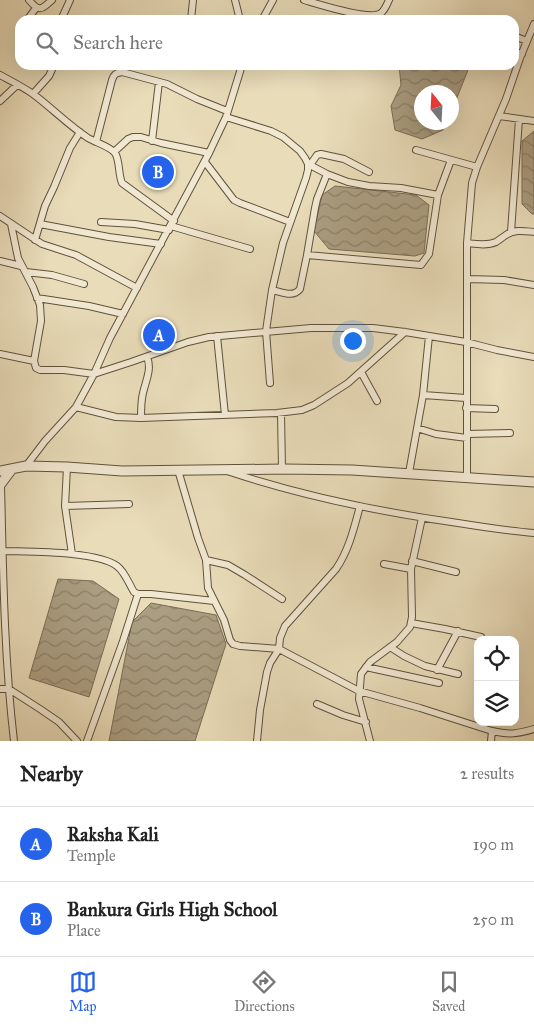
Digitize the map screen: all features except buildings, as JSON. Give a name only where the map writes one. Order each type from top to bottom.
[{"type":"street","points":[[29,0],[36,8],[43,8],[52,0]]},
{"type":"street","points":[[63,15],[70,0]]},
{"type":"street","points":[[192,15],[193,0]]},
{"type":"street","points":[[235,0],[239,15]]},
{"type":"street","points":[[265,15],[273,0]]},
{"type":"street","points":[[304,0],[356,15]]},
{"type":"street","points":[[377,15],[381,14],[389,0]]},
{"type":"street","points":[[31,15],[36,8]]},
{"type":"street","points":[[519,62],[530,40],[534,24]]},
{"type":"street","points":[[33,94],[49,76],[52,70]]},
{"type":"street","points":[[26,466],[45,441],[76,408],[110,338],[205,162],[227,114],[240,70]]},
{"type":"street","points":[[467,477],[467,244],[470,198],[477,167],[516,70]]},
{"type":"street","points":[[96,142],[112,80],[114,75],[122,72],[167,84],[227,114],[270,131],[300,151],[309,165],[327,174],[348,182],[401,188],[438,195]]},
{"type":"street","points":[[0,75],[33,94],[80,132],[111,149],[117,156],[122,183],[171,226]]},
{"type":"street","points":[[152,141],[159,82]]},
{"type":"street","points":[[0,101],[18,85]]},
{"type":"street","points":[[498,116],[534,120]]},
{"type":"street","points":[[511,232],[519,119]]},
{"type":"street","points":[[35,240],[45,206],[70,148],[80,132]]},
{"type":"street","points":[[114,152],[133,137],[141,137],[209,153]]},
{"type":"street","points":[[416,150],[477,167]]},
{"type":"street","points":[[270,383],[266,331],[272,290],[283,243],[309,165],[317,155],[321,154],[344,159],[369,172]]},
{"type":"street","points":[[307,255],[421,265],[429,254],[438,195],[451,160]]},
{"type":"street","points":[[205,162],[234,200],[290,222]]},
{"type":"street","points":[[272,290],[291,294],[298,292],[300,289],[317,199],[327,174]]},
{"type":"street","points":[[0,216],[42,244],[76,255],[137,288]]},
{"type":"street","points":[[102,222],[171,226],[250,249]]},
{"type":"street","points":[[11,224],[18,258],[33,286],[40,305],[41,321],[34,361],[36,368],[40,370],[64,370],[94,374],[188,342],[217,336],[320,328],[373,328],[405,332],[534,356]]},
{"type":"street","points":[[40,224],[109,237],[161,244]]},
{"type":"street","points":[[467,244],[496,242],[511,232],[534,232]]},
{"type":"street","points":[[0,261],[23,269],[84,284]]},
{"type":"street","points":[[467,279],[504,280],[534,285]]},
{"type":"street","points":[[37,298],[89,306],[123,314]]},
{"type":"street","points":[[76,408],[116,417],[141,418],[281,413],[302,410],[314,405],[348,383],[405,332]]},
{"type":"street","points":[[217,336],[225,415]]},
{"type":"street","points":[[409,473],[422,395],[429,336]]},
{"type":"street","points":[[0,354],[34,361]]},
{"type":"street","points":[[141,418],[142,396],[149,369],[147,356]]},
{"type":"street","points":[[361,372],[377,401]]},
{"type":"street","points":[[422,395],[466,398]]},
{"type":"street","points":[[466,408],[495,408]]},
{"type":"street","points":[[281,413],[282,469]]},
{"type":"street","points":[[417,428],[436,434],[467,436],[510,433]]},
{"type":"street","points":[[0,471],[26,466],[122,471],[220,469],[352,470],[534,482]]},
{"type":"street","points":[[67,467],[65,506],[72,554]]},
{"type":"street","points":[[12,468],[1,485],[9,689],[14,741]]},
{"type":"street","points":[[220,469],[293,491],[360,506],[422,518],[534,532]]},
{"type":"street","points":[[178,470],[206,560],[208,588],[224,620],[233,644],[279,649],[359,690],[492,731],[514,734],[534,729]]},
{"type":"street","points":[[65,506],[129,504]]},
{"type":"street","points":[[257,741],[267,672],[270,663],[279,649],[280,638],[285,626],[343,559],[360,506]]},
{"type":"street","points":[[370,741],[359,699],[361,674],[370,662],[397,642],[408,630],[411,623],[411,569],[422,518]]},
{"type":"street","points":[[3,551],[88,556],[120,567],[134,592],[138,594],[214,601]]},
{"type":"street","points":[[206,560],[228,566],[245,574],[282,599]]},
{"type":"street","points":[[412,561],[456,572]]},
{"type":"street","points":[[384,564],[411,569]]},
{"type":"street","points":[[87,741],[124,642],[138,594]]},
{"type":"street","points":[[411,623],[478,636]]},
{"type":"street","points":[[437,670],[458,631]]},
{"type":"street","points":[[390,647],[417,663],[437,670],[458,674]]},
{"type":"street","points":[[366,668],[440,683]]},
{"type":"street","points":[[0,688],[9,689],[58,722],[77,741]]},
{"type":"street","points":[[317,704],[344,716],[366,722]]},
{"type":"street","points":[[490,741],[492,731]]},
{"type":"water","points":[[400,70],[468,70],[459,92],[459,85],[414,85],[414,130],[443,130],[422,139],[395,130],[391,106],[401,85]]},
{"type":"water","points":[[534,131],[534,214],[532,214],[522,204],[522,141]]},
{"type":"water","points":[[335,186],[416,195],[429,205],[424,253],[415,256],[329,249],[314,231],[322,195]]},
{"type":"water","points":[[58,579],[93,581],[119,599],[89,697],[29,678]]},
{"type":"water","points":[[151,603],[216,615],[226,644],[195,741],[109,741],[132,622]]},
{"type":"place","name":"Bankura Girls High School","points":[[158,172]]},
{"type":"place","name":"Raksha Kali","points":[[159,335]]}]
